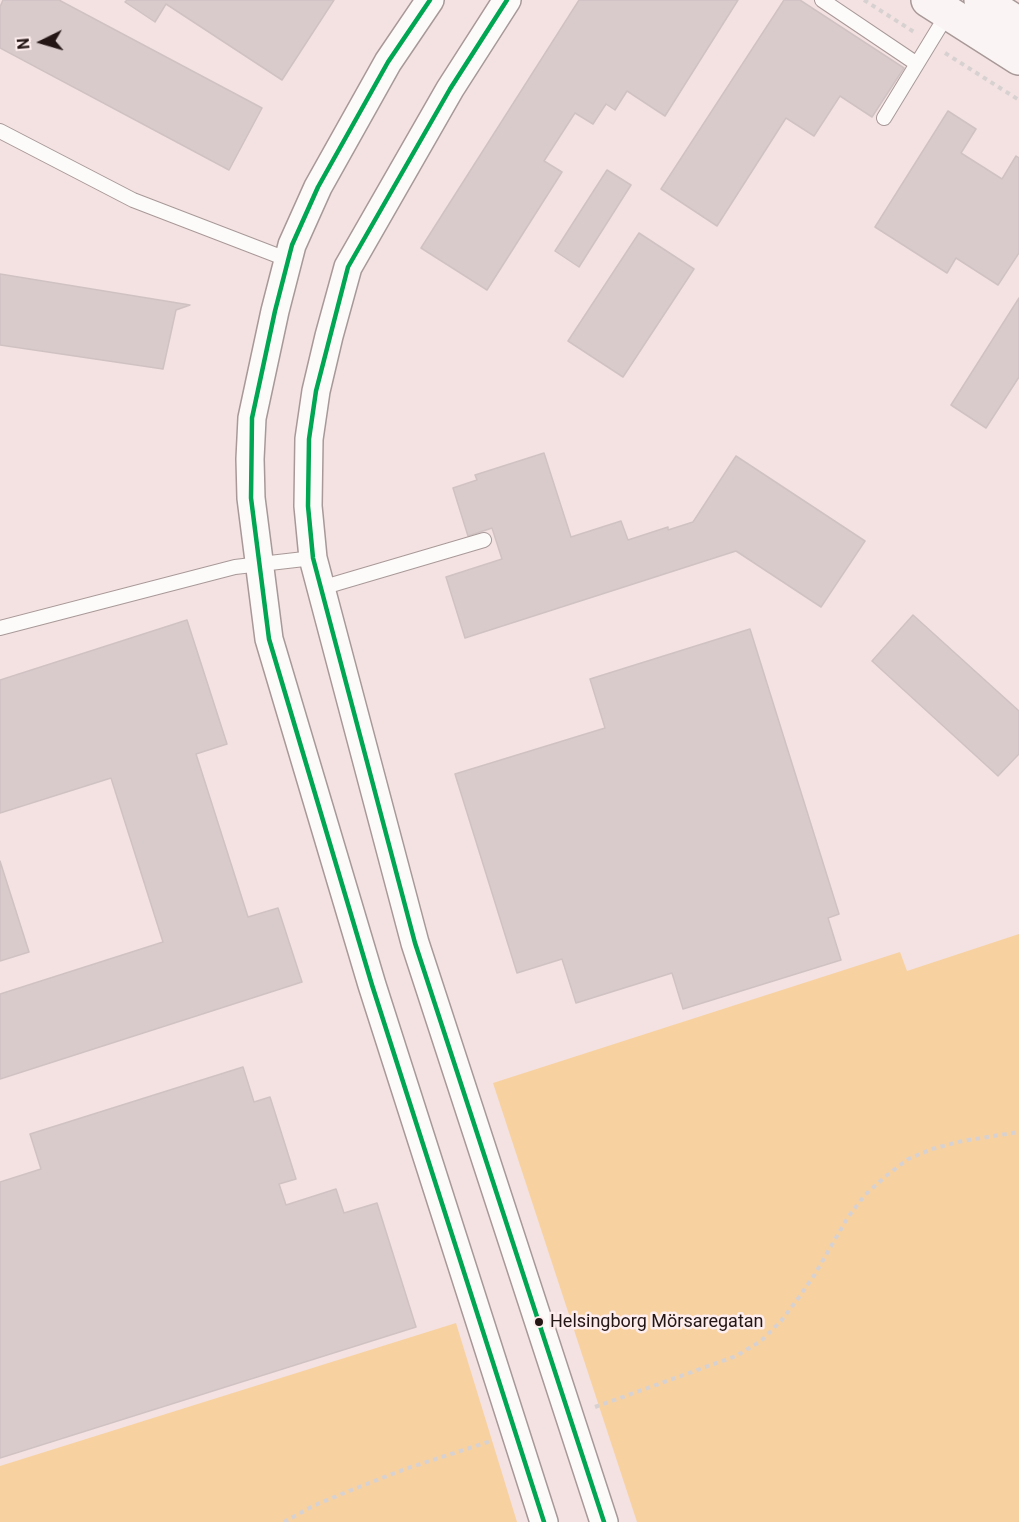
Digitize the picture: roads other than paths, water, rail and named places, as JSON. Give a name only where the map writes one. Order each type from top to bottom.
[{"type":"street","points":[[430,0],[388,62],[318,187],[292,244],[272,321],[252,417],[251,498],[268,639],[372,985],[544,1522]]},
{"type":"street","points":[[981,0],[1019,24]]},
{"type":"street","points":[[506,1],[450,89],[348,267],[316,391],[309,439],[308,506],[313,558],[415,943],[604,1522]]},
{"type":"street","points":[[938,6],[1019,58]]},
{"type":"lane","points":[[822,0],[917,64]]},
{"type":"lane","points":[[884,118],[917,64],[938,6]]},
{"type":"lane","points":[[0,131],[133,200],[289,260]]},
{"type":"lane","points":[[321,588],[484,540]]},
{"type":"lane","points":[[0,628],[236,567],[313,558]]},
{"type":"place","name":"Helsingborg Mörsaregatan","points":[[539,1322]]}]
